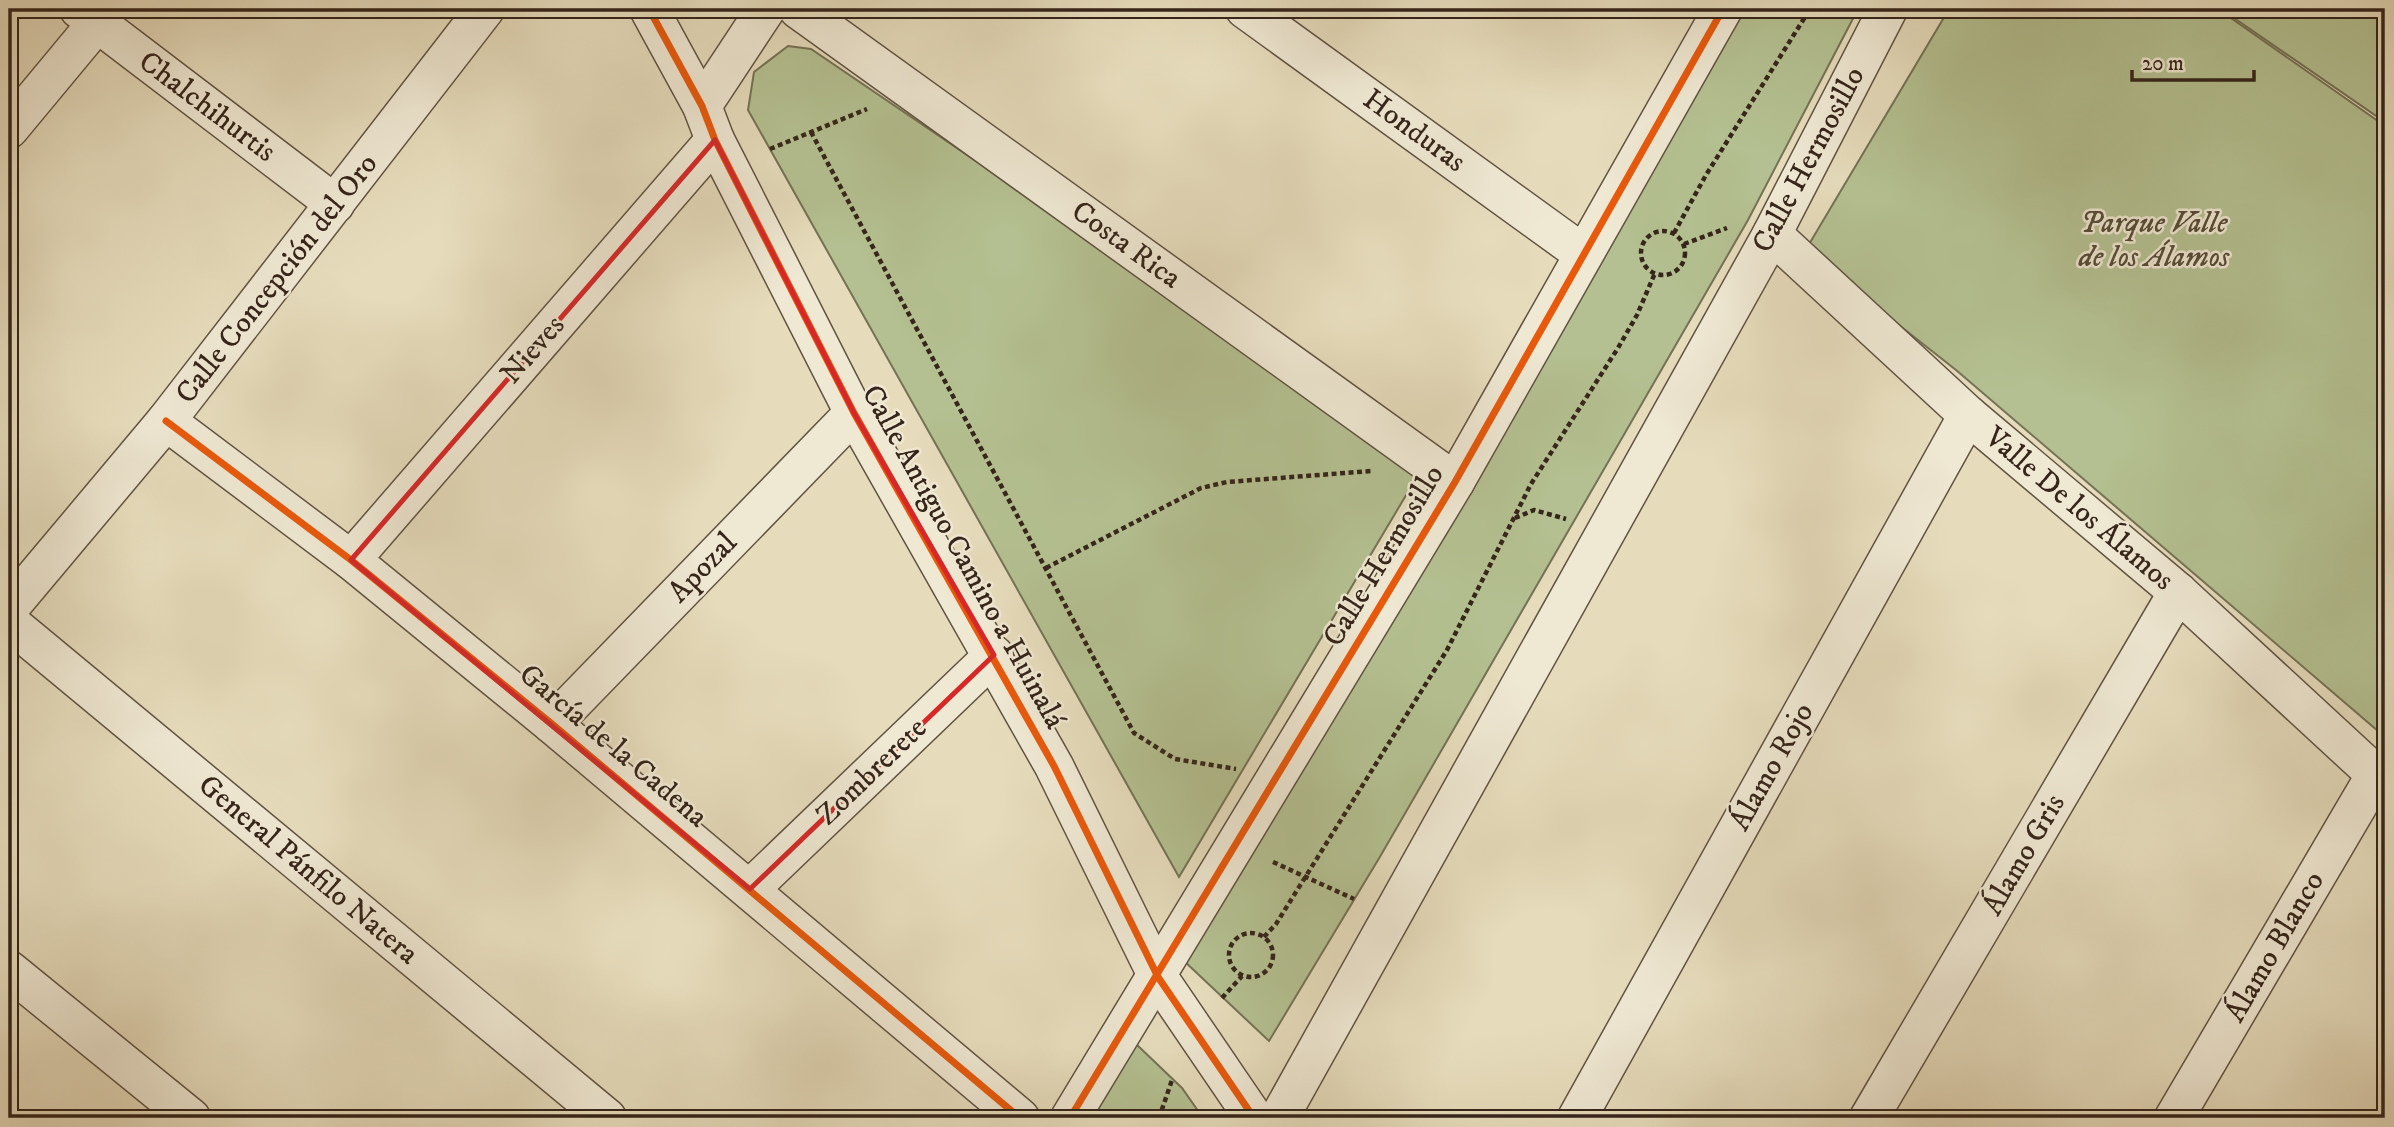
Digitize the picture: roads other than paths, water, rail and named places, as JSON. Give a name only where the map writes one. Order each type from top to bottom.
[{"type":"street","name":"Calle Concepción del Oro","points":[[9,608],[166,421],[485,9]]},
{"type":"street","name":"Calle Antiguo Camino a Huinalá","points":[[649,9],[854,413],[994,655],[1054,766],[1158,977],[1254,1118]]},
{"type":"street","name":"Nieves","points":[[351,560],[709,123],[766,9]]},
{"type":"street","name":"Costa Rica","points":[[798,9],[1455,482]]},
{"type":"street","name":"Honduras","points":[[1245,9],[1582,253]]},
{"type":"street","name":"Calle Hermosillo","points":[[1070,1118],[1158,977],[1455,482],[1582,253],[1723,9]]},
{"type":"street","name":"Calle Hermosillo","points":[[1279,1118],[1772,234],[1888,9]]},
{"type":"street","name":"Chalchihurtis","points":[[88,16],[335,204]]},
{"type":"street","points":[[9,129],[88,16]]},
{"type":"street","name":"Valle De los Álamos","points":[[1772,234],[1968,415],[2178,592],[2380,780]]},
{"type":"street","name":"Apozal","points":[[552,724],[854,413]]},
{"type":"street","name":"Álamo Rojo","points":[[1577,1118],[1968,415]]},
{"type":"street","name":"García de la Cadena","points":[[166,421],[351,560],[552,724],[1020,1118]]},
{"type":"street","name":"Álamo Gris","points":[[1870,1118],[2178,592]]},
{"type":"street","name":"General Pánfilo Natera","points":[[9,622],[607,1118]]},
{"type":"street","name":"Zombrerete","points":[[750,889],[994,655]]},
{"type":"street","name":"Álamo Blanco","points":[[2174,1118],[2380,780]]},
{"type":"street","points":[[9,970],[191,1118]]},
{"type":"park label","name":"Parque Valle de los Álamos","points":[[2154,240]]}]
